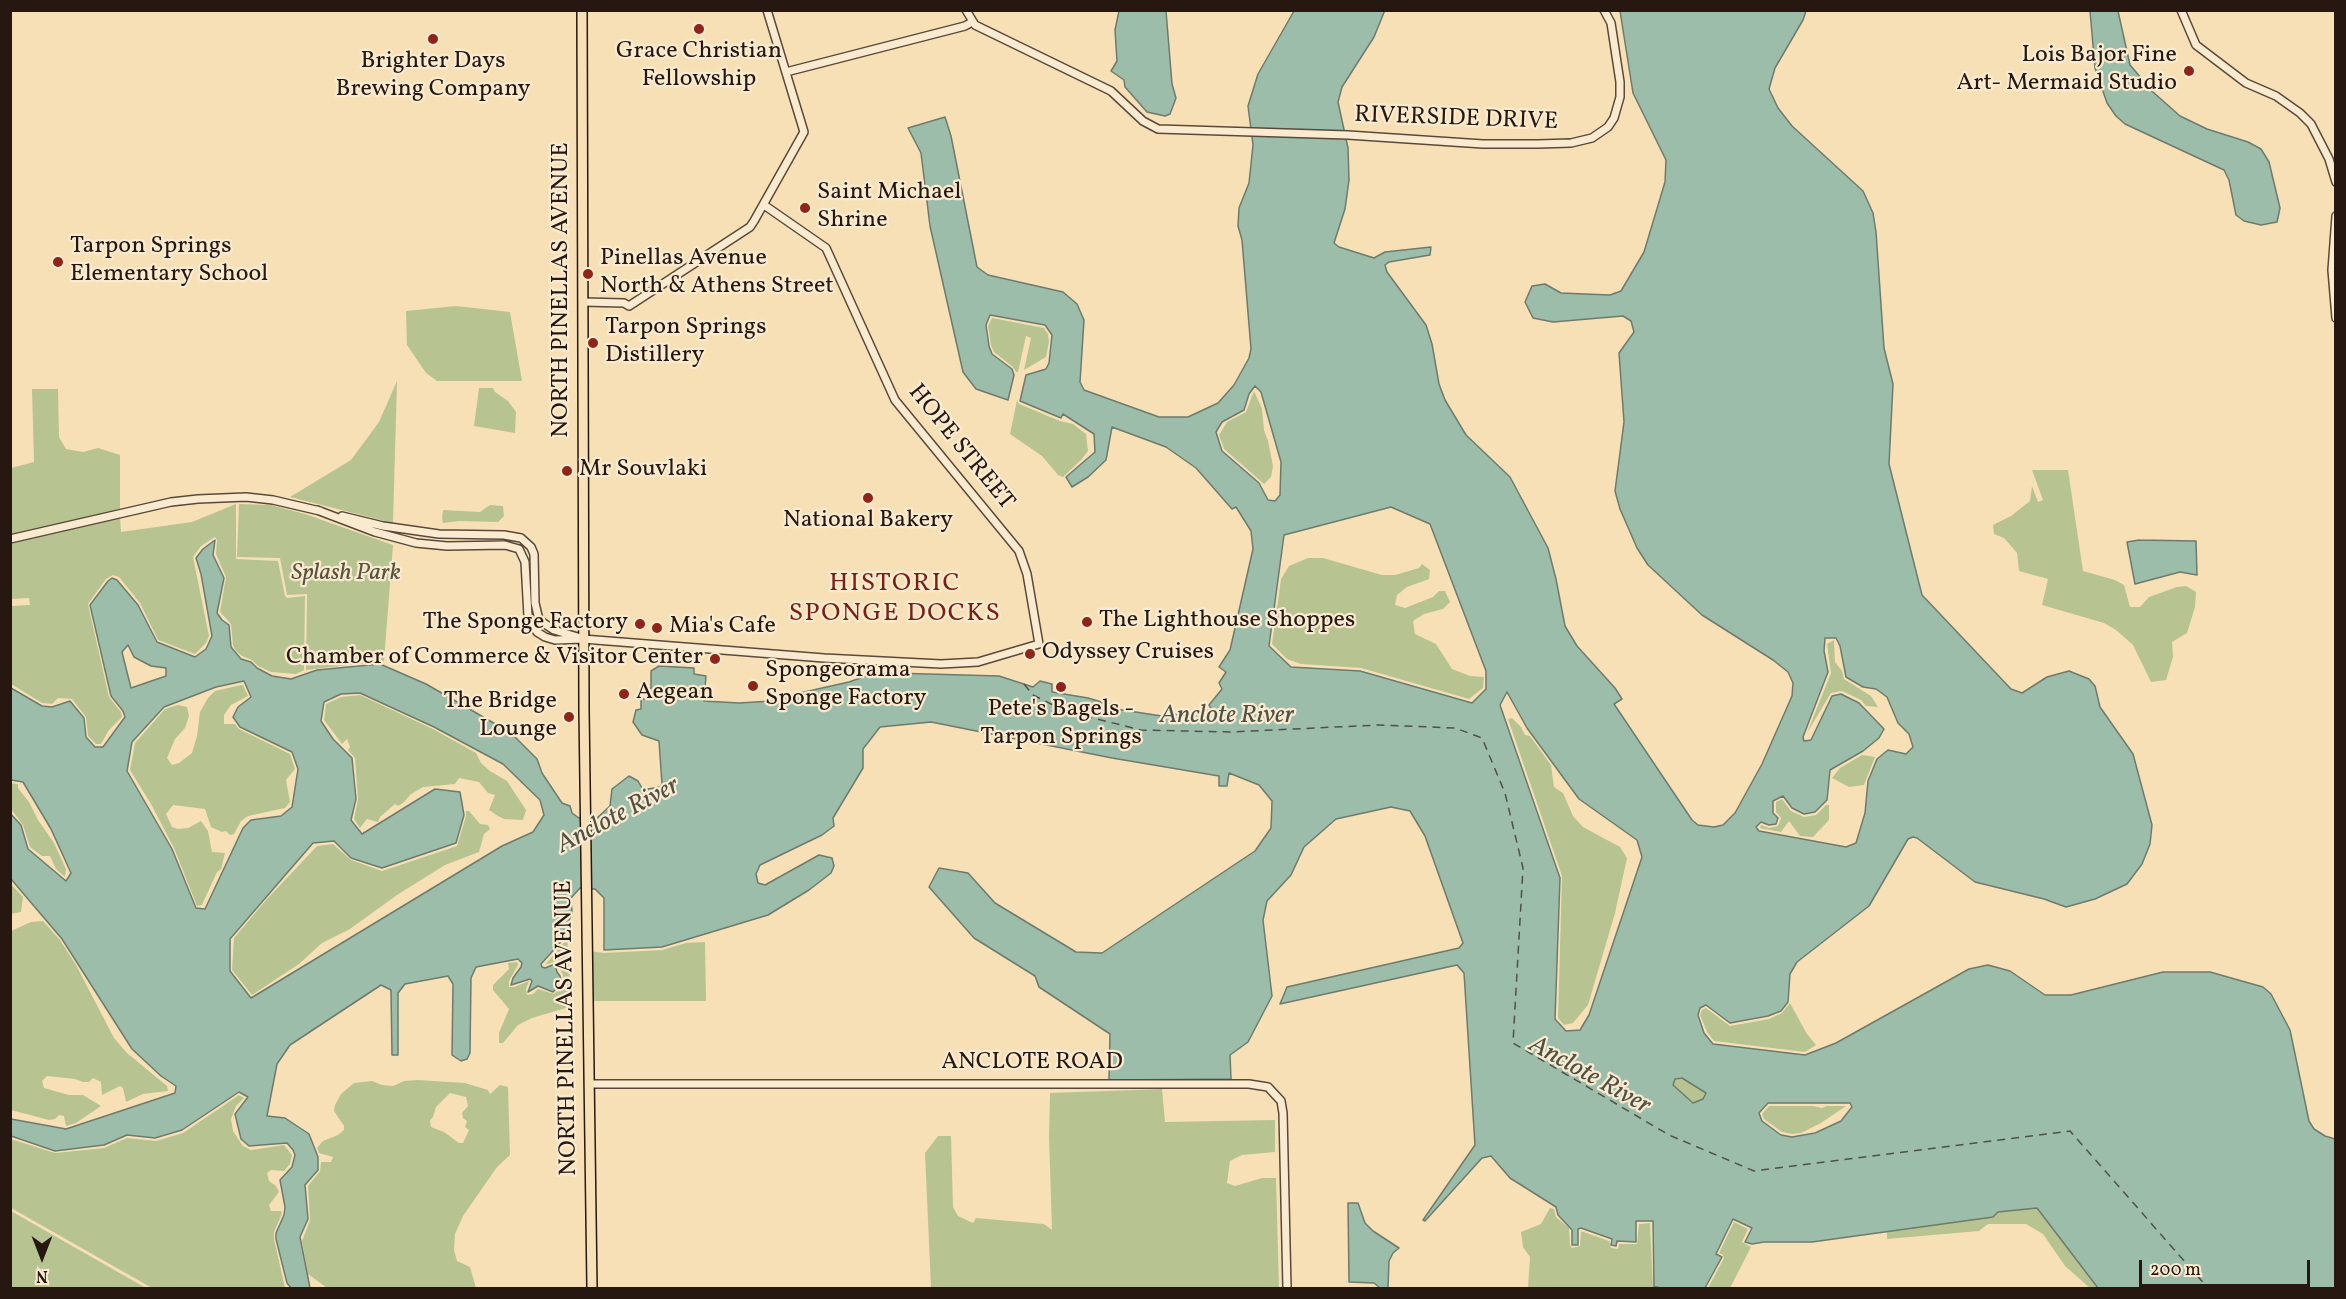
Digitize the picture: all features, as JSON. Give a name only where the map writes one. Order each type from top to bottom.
[{"type":"main road","name":"NORTH PINELLAS AVENUE","points":[[582,10],[583,639],[592,1288]]},
{"type":"street","points":[[583,302],[624,303],[629,306],[750,227],[764,205],[804,132],[767,10]]},
{"type":"street","points":[[786,72],[972,22],[966,10]]},
{"type":"street","name":"RIVERSIDE DRIVE","points":[[972,22],[1111,91],[1139,118],[1158,129],[1347,135],[1490,144],[1554,144],[1592,138],[1608,127],[1614,118],[1620,97],[1614,37],[1611,23],[1604,10]]},
{"type":"street","points":[[2181,10],[2196,45],[2246,83],[2284,102],[2312,124],[2329,159],[2336,182]]},
{"type":"street","name":"HOPE STREET","points":[[583,639],[825,658],[941,664],[978,662],[1039,644],[1027,574],[1019,551],[895,400],[826,248],[764,205]]},
{"type":"street","points":[[2336,216],[2331,270],[2336,318]]},
{"type":"street","points":[[10,539],[171,502],[246,497],[273,500],[402,530],[439,534],[515,535],[527,542],[534,554],[535,603],[539,620],[554,630],[583,639]]},
{"type":"street","points":[[317,510],[402,540],[447,546],[505,545],[519,549],[525,562],[528,616],[537,632],[555,640],[583,639]]},
{"type":"street","name":"ANCLOTE ROAD","points":[[589,1084],[1249,1084],[1268,1087],[1281,1101],[1283,1113],[1287,1288]]},
{"type":"green space","points":[[456,306],[510,312],[522,381],[437,381],[426,373],[407,345],[406,311]]},
{"type":"green space","points":[[992,318],[1044,328],[1049,342],[1046,357],[1024,370],[1031,338],[1026,336],[1018,372],[1016,372],[994,352],[988,326]]},
{"type":"green space","points":[[397,381],[393,523],[290,497],[351,460],[379,422]]},
{"type":"green space","points":[[479,388],[493,388],[508,401],[516,412],[515,433],[474,426]]},
{"type":"green space","points":[[32,389],[58,389],[59,437],[66,449],[83,452],[98,448],[120,455],[120,511],[11,536],[11,468],[34,462]]},
{"type":"green space","points":[[1254,391],[1262,409],[1264,430],[1273,466],[1271,477],[1264,484],[1224,449],[1219,435],[1227,422],[1246,412]]},
{"type":"green space","points":[[1017,400],[1019,404],[1073,424],[1086,434],[1088,451],[1063,477],[1058,475],[1042,456],[1010,434]]},
{"type":"green space","points":[[2032,470],[2068,470],[2083,571],[2115,580],[2124,585],[2130,607],[2140,607],[2149,597],[2177,587],[2186,586],[2196,592],[2195,607],[2187,633],[2172,642],[2173,657],[2166,680],[2151,682],[2133,645],[2116,630],[2104,623],[2042,605],[2048,579],[2019,571],[2017,553],[2004,538],[1994,534],[1993,525],[2011,516],[2030,501],[2032,486],[2038,502],[2043,500]]},
{"type":"green space","points":[[236,504],[236,559],[278,561],[285,596],[287,598],[305,596],[304,670],[296,674],[271,672],[236,651],[233,646],[231,624],[220,612],[226,577],[216,554],[217,540],[215,537],[201,546],[193,557],[209,636],[206,643],[195,654],[158,640],[140,603],[119,577],[113,575],[106,579],[88,604],[109,697],[121,712],[122,717],[109,730],[101,744],[96,744],[88,736],[86,717],[72,699],[58,698],[52,704],[42,703],[11,684],[11,606],[30,605],[29,598],[11,599],[11,542],[120,517],[121,532],[192,522]]},
{"type":"green space","name":"Splash Park","points":[[239,504],[271,505],[305,514],[393,545],[384,661],[306,670],[307,594],[287,595],[280,558],[237,557]]},
{"type":"green space","points":[[490,505],[503,506],[504,516],[498,522],[443,523],[443,510],[480,512]]},
{"type":"green space","points":[[1308,558],[1323,558],[1382,575],[1395,575],[1419,568],[1422,564],[1430,570],[1429,579],[1407,587],[1397,595],[1395,605],[1405,608],[1433,597],[1439,591],[1445,591],[1450,602],[1443,609],[1424,614],[1413,621],[1415,634],[1436,644],[1452,669],[1470,676],[1484,677],[1483,688],[1469,699],[1361,668],[1301,664],[1287,659],[1272,644],[1281,579],[1289,566]]},
{"type":"green space","points":[[1834,640],[1835,662],[1842,671],[1844,679],[1871,696],[1878,707],[1866,706],[1861,700],[1842,691],[1831,693],[1807,733],[1831,673],[1827,644]]},
{"type":"green space","points":[[243,685],[248,696],[231,705],[224,715],[224,724],[235,724],[239,729],[290,754],[295,769],[286,780],[290,802],[285,808],[248,816],[241,821],[234,834],[230,835],[226,831],[222,832],[211,827],[205,809],[173,805],[166,814],[172,827],[188,828],[201,821],[208,831],[212,852],[225,853],[221,869],[217,872],[202,905],[197,906],[174,848],[130,770],[135,743],[165,709],[178,705],[187,707],[189,716],[185,728],[175,739],[167,758],[172,765],[179,763],[192,753],[200,712],[208,698],[215,691]]},
{"type":"green space","points":[[360,695],[433,729],[476,753],[481,763],[507,781],[526,810],[523,820],[504,819],[498,816],[489,810],[495,795],[488,793],[479,782],[459,778],[455,784],[423,787],[411,794],[403,803],[398,806],[395,804],[380,817],[378,822],[367,819],[360,828],[354,819],[358,799],[355,758],[348,750],[350,747],[347,739],[342,744],[324,720],[326,704],[341,697]]},
{"type":"green space","points":[[1512,718],[1525,735],[1530,736],[1551,765],[1554,787],[1563,793],[1573,816],[1583,827],[1620,847],[1627,858],[1615,913],[1588,1005],[1573,1023],[1564,1025],[1558,1018],[1562,876],[1508,719]]},
{"type":"green space","points":[[1862,755],[1875,757],[1864,785],[1849,787],[1832,778],[1840,768]]},
{"type":"green space","points":[[10,783],[18,784],[18,788],[54,843],[66,869],[65,877],[56,869],[50,856],[42,856],[30,847],[23,825],[11,809]]},
{"type":"green space","points":[[1782,799],[1791,811],[1804,817],[1816,815],[1826,805],[1829,805],[1829,820],[1813,837],[1800,836],[1789,821],[1781,832],[1760,828],[1761,825],[1769,828],[1778,826],[1781,818],[1776,812],[1776,802]]},
{"type":"green space","points":[[466,811],[469,811],[480,824],[488,825],[490,829],[484,834],[479,852],[445,865],[397,895],[350,929],[322,943],[299,964],[252,995],[232,970],[234,938],[317,846],[333,844],[351,860],[382,871],[457,846]]},
{"type":"green space","points":[[10,883],[23,897],[21,912],[11,914]]},
{"type":"green space","points":[[43,921],[60,940],[76,965],[114,1038],[127,1053],[167,1086],[168,1091],[143,1094],[126,1102],[123,1088],[120,1086],[102,1095],[101,1082],[93,1078],[89,1082],[83,1082],[47,1076],[42,1081],[44,1088],[69,1095],[83,1095],[101,1106],[76,1123],[66,1126],[64,1116],[59,1115],[49,1120],[11,1110],[11,931],[31,922]]},
{"type":"green space","points":[[567,935],[570,982],[569,1001],[566,1008],[532,1018],[518,1025],[503,1043],[499,1043],[499,1033],[509,1009],[493,990],[493,985],[509,969],[508,963],[517,962],[518,965],[509,981],[509,987],[529,981],[526,989],[527,995],[533,994],[538,989],[554,994],[564,984],[563,975],[556,961],[545,965],[566,940]]},
{"type":"green space","points":[[705,942],[706,1001],[590,1001],[589,951],[604,953],[662,950],[686,943]]},
{"type":"green space","points":[[1790,1003],[1807,1034],[1816,1045],[1805,1052],[1714,1041],[1707,1032],[1700,1015],[1706,1008],[1730,1026],[1769,1019],[1782,1013]]},
{"type":"green space","points":[[1682,1078],[1706,1092],[1703,1100],[1694,1103],[1673,1085],[1675,1079]]},
{"type":"green space","points":[[372,1081],[393,1086],[404,1081],[465,1083],[488,1090],[490,1094],[500,1085],[508,1087],[510,1155],[497,1167],[463,1216],[455,1234],[454,1250],[457,1261],[470,1267],[476,1288],[327,1288],[308,1274],[302,1241],[310,1220],[308,1186],[320,1171],[321,1162],[331,1162],[333,1157],[319,1153],[317,1148],[323,1141],[344,1130],[344,1126],[334,1111],[335,1105],[341,1094],[354,1083]],"holes":[[[450,1093],[466,1097],[468,1106],[462,1113],[463,1118],[467,1121],[465,1127],[469,1130],[463,1143],[459,1143],[444,1132],[431,1127],[430,1120],[436,1107]]]},
{"type":"green space","points":[[1162,1089],[1165,1122],[1275,1120],[1275,1152],[1242,1155],[1230,1161],[1227,1183],[1235,1186],[1262,1178],[1276,1178],[1279,1288],[931,1288],[925,1153],[938,1136],[951,1136],[953,1207],[958,1216],[973,1223],[976,1218],[1044,1224],[1052,1230],[1050,1093]]},
{"type":"green space","points":[[239,1095],[244,1098],[236,1106],[231,1119],[233,1131],[243,1146],[251,1150],[284,1145],[292,1155],[290,1164],[284,1171],[271,1170],[267,1173],[269,1181],[276,1186],[279,1192],[269,1205],[271,1211],[281,1211],[282,1214],[274,1232],[274,1239],[285,1288],[152,1288],[11,1208],[11,1139],[55,1153],[104,1148],[127,1138],[156,1141],[183,1133]]},
{"type":"green space","points":[[1769,1106],[1822,1108],[1846,1106],[1821,1123],[1801,1133],[1792,1134],[1782,1132],[1764,1119],[1762,1114]]},
{"type":"green space","points":[[1550,1208],[1554,1209],[1556,1217],[1569,1228],[1572,1248],[1580,1246],[1581,1231],[1609,1241],[1611,1248],[1618,1249],[1619,1244],[1637,1244],[1639,1224],[1650,1223],[1653,1288],[1528,1288],[1530,1257],[1523,1247],[1521,1232],[1541,1224]]},
{"type":"green space","points":[[2037,1208],[2098,1288],[2090,1288],[2065,1266],[2043,1234],[2026,1224],[1988,1224],[1979,1231],[1887,1239],[1887,1231],[1993,1217],[1998,1212],[2010,1209]]},
{"type":"green space","points":[[11,1211],[146,1288],[11,1288]]},
{"type":"green space","points":[[1734,1222],[1748,1229],[1742,1242],[1751,1247],[1730,1288],[1708,1288],[1724,1258],[1719,1253]]},
{"type":"water","name":"Anclote River","points":[[1385,10],[1374,37],[1342,87],[1338,102],[1348,148],[1349,180],[1345,209],[1334,243],[1339,247],[1374,258],[1385,252],[1431,247],[1430,255],[1389,262],[1385,265],[1387,272],[1426,325],[1439,384],[1445,400],[1466,435],[1510,477],[1548,548],[1565,626],[1577,646],[1615,688],[1622,699],[1614,704],[1692,820],[1698,825],[1714,827],[1723,825],[1735,813],[1762,764],[1792,696],[1793,683],[1788,672],[1773,660],[1702,615],[1648,565],[1637,548],[1620,509],[1615,491],[1624,422],[1619,353],[1634,332],[1631,321],[1623,316],[1553,322],[1533,318],[1525,302],[1532,286],[1545,284],[1561,293],[1610,295],[1621,291],[1644,252],[1665,182],[1666,160],[1633,93],[1620,11],[1806,11],[1775,68],[1769,89],[1778,108],[1792,126],[1863,191],[1873,213],[1884,348],[1893,384],[1889,464],[1922,595],[2011,689],[2022,693],[2047,677],[2069,671],[2089,679],[2095,686],[2100,707],[2133,754],[2152,825],[2150,844],[2142,864],[2127,884],[2095,899],[2066,907],[2044,899],[1975,882],[1917,838],[1908,839],[1869,906],[1797,962],[1790,974],[1788,1002],[1781,1011],[1768,1016],[1730,1023],[1706,1005],[1700,1008],[1698,1015],[1704,1033],[1713,1044],[1805,1055],[1836,1043],[1969,969],[1988,965],[2010,971],[2045,995],[2071,995],[2163,972],[2210,972],[2263,987],[2271,994],[2290,1030],[2309,1121],[2314,1129],[2335,1139],[2335,1288],[2098,1288],[2037,1208],[1998,1212],[1993,1217],[1812,1242],[1752,1244],[1745,1242],[1752,1228],[1733,1219],[1716,1254],[1722,1257],[1705,1288],[1658,1288],[1654,1287],[1653,1221],[1636,1221],[1636,1242],[1617,1241],[1616,1246],[1611,1245],[1612,1239],[1581,1228],[1578,1229],[1578,1245],[1572,1245],[1572,1230],[1558,1215],[1556,1207],[1510,1178],[1491,1156],[1482,1158],[1425,1221],[1423,1220],[1475,1145],[1464,973],[1457,965],[1280,1004],[1287,987],[1459,948],[1463,943],[1425,836],[1410,811],[1391,807],[1336,819],[1304,847],[1291,875],[1267,901],[1263,920],[1272,996],[1248,1042],[1230,1055],[1231,1079],[1109,1080],[1110,1034],[1039,987],[1035,976],[974,938],[929,887],[939,868],[968,873],[995,903],[1076,952],[1102,953],[1255,851],[1271,828],[1272,801],[1259,785],[1229,773],[1227,786],[1219,786],[1219,776],[1112,758],[931,722],[880,727],[863,749],[863,768],[833,818],[834,826],[822,835],[760,865],[756,874],[758,883],[765,885],[819,855],[832,858],[834,866],[831,873],[809,890],[768,915],[662,947],[604,950],[604,898],[595,889],[580,888],[571,898],[572,913],[560,943],[541,964],[545,968],[555,964],[562,983],[553,992],[538,986],[528,992],[532,981],[530,979],[511,985],[521,967],[522,963],[518,959],[476,967],[471,978],[470,1053],[467,1059],[461,1061],[452,1055],[453,984],[448,976],[405,984],[398,993],[398,1055],[392,1055],[391,990],[381,985],[290,1045],[277,1064],[267,1116],[285,1118],[309,1134],[318,1157],[318,1170],[305,1185],[308,1219],[300,1237],[310,1288],[291,1288],[287,1283],[276,1239],[285,1207],[280,1180],[292,1167],[295,1155],[287,1143],[249,1146],[241,1139],[235,1114],[248,1097],[239,1092],[182,1130],[155,1138],[127,1135],[104,1145],[55,1151],[11,1136],[11,1119],[66,1129],[175,1093],[176,1086],[161,1076],[132,1049],[62,939],[11,879],[10,813],[21,825],[28,849],[66,881],[71,873],[51,829],[23,782],[11,780],[11,688],[42,706],[52,707],[70,701],[84,718],[86,737],[95,747],[103,747],[125,717],[111,696],[90,605],[108,581],[112,578],[117,580],[138,605],[157,642],[195,657],[206,649],[212,636],[196,558],[215,540],[213,555],[224,578],[217,613],[229,625],[231,647],[241,659],[251,662],[272,676],[291,679],[317,670],[380,664],[426,684],[511,733],[537,759],[542,773],[562,803],[570,806],[572,813],[579,818],[597,818],[610,806],[612,789],[629,776],[638,781],[642,788],[660,787],[662,784],[659,741],[642,735],[633,722],[636,710],[641,709],[641,699],[646,699],[646,689],[651,688],[651,671],[659,666],[694,668],[694,674],[706,676],[704,701],[739,703],[772,701],[849,682],[875,673],[892,673],[999,676],[1033,687],[1040,681],[1052,684],[1052,692],[1088,698],[1115,706],[1116,709],[1168,717],[1168,715],[1212,710],[1209,705],[1222,689],[1219,683],[1226,672],[1219,667],[1230,650],[1253,549],[1251,531],[1236,507],[1232,509],[1196,468],[1166,447],[1112,427],[1106,460],[1088,477],[1072,487],[1066,477],[1095,452],[1094,434],[1063,414],[1061,418],[1020,401],[1026,375],[1046,369],[1049,363],[1052,335],[1045,325],[990,315],[986,325],[992,354],[1012,369],[1014,375],[1008,400],[976,389],[963,372],[930,226],[921,153],[908,128],[945,117],[951,136],[977,267],[988,275],[1063,292],[1077,304],[1084,320],[1080,382],[1084,390],[1159,417],[1188,417],[1218,403],[1234,385],[1249,358],[1251,349],[1242,240],[1238,226],[1239,208],[1249,183],[1253,145],[1248,106],[1258,74],[1294,11]],"holes":[[[1255,386],[1261,392],[1281,462],[1280,495],[1275,501],[1268,500],[1259,483],[1222,451],[1216,432],[1222,422],[1244,410],[1249,394]],[[1391,507],[1430,524],[1486,671],[1486,689],[1472,703],[1360,671],[1291,667],[1269,646],[1284,535]],[[1825,638],[1836,638],[1840,646],[1846,677],[1863,687],[1876,689],[1887,697],[1898,723],[1909,734],[1913,747],[1906,754],[1888,750],[1877,759],[1868,781],[1865,813],[1856,843],[1846,847],[1759,831],[1756,827],[1761,822],[1769,825],[1776,824],[1778,818],[1773,813],[1773,801],[1783,796],[1792,808],[1804,814],[1815,812],[1827,800],[1830,770],[1863,751],[1879,738],[1884,729],[1859,703],[1841,694],[1832,696],[1811,740],[1804,741],[1803,737],[1828,672],[1824,651]],[[128,645],[134,657],[151,666],[166,668],[166,676],[131,688],[122,652]],[[244,681],[251,697],[238,707],[233,717],[240,727],[292,752],[298,769],[292,807],[281,816],[251,820],[243,828],[205,909],[196,908],[172,849],[127,771],[132,742],[164,707],[216,687]],[[1507,692],[1527,728],[1579,799],[1637,840],[1642,857],[1589,1015],[1580,1030],[1566,1031],[1555,1019],[1560,878],[1500,705]],[[360,693],[434,727],[503,764],[540,800],[544,815],[533,832],[502,846],[251,998],[230,971],[230,939],[313,843],[334,841],[351,858],[382,868],[456,843],[464,815],[460,792],[435,789],[362,834],[351,820],[356,799],[352,758],[333,739],[321,721],[324,702],[341,694]],[[1682,1078],[1706,1093],[1703,1099],[1693,1103],[1673,1085],[1675,1079]],[[1768,1103],[1850,1103],[1852,1107],[1841,1121],[1815,1133],[1792,1137],[1781,1135],[1762,1121],[1759,1113]]]},
{"type":"water","points":[[1119,11],[1166,11],[1172,84],[1176,98],[1170,114],[1165,116],[1147,112],[1125,87],[1124,80],[1111,71],[1117,61],[1115,30]]},
{"type":"water","points":[[2090,11],[2118,11],[2130,65],[2153,92],[2180,116],[2207,129],[2248,142],[2261,149],[2269,162],[2280,208],[2277,222],[2261,225],[2244,221],[2236,215],[2229,180],[2224,170],[2125,124],[2116,116],[2107,103],[2095,68]]},
{"type":"water","points":[[2139,540],[2196,541],[2197,575],[2180,572],[2135,584],[2127,542]]},
{"type":"water","points":[[1348,1203],[1358,1203],[1365,1223],[1399,1248],[1389,1261],[1388,1288],[1380,1288],[1374,1283],[1349,1282]]},
{"type":"ferry route","points":[[1024,684],[1033,695],[1065,711],[1141,730],[1230,732],[1379,725],[1455,728],[1482,738],[1505,793],[1523,868],[1513,1043],[1669,1135],[1754,1171],[2070,1131],[2208,1288]]},
{"type":"place","name":"Grace Christian Fellowship","points":[[699,29]]},
{"type":"place","name":"Brighter Days Brewing Company","points":[[433,39]]},
{"type":"place","name":"Lois Bajor Fine Art- Mermaid Studio","points":[[2189,71]]},
{"type":"place","name":"Saint Michael Shrine","points":[[805,208]]},
{"type":"place","name":"Tarpon Springs Elementary School","points":[[58,262]]},
{"type":"place","name":"Pinellas Avenue North & Athens Street","points":[[588,274]]},
{"type":"place","name":"Tarpon Springs Distillery","points":[[593,343]]},
{"type":"place","name":"Mr Souvlaki","points":[[567,471]]},
{"type":"place","name":"National Bakery","points":[[868,498]]},
{"type":"place","name":"The Lighthouse Shoppes","points":[[1087,622]]},
{"type":"place","name":"The Sponge Factory","points":[[640,624]]},
{"type":"place","name":"Mia's Cafe","points":[[657,628]]},
{"type":"place","name":"Odyssey Cruises","points":[[1030,654]]},
{"type":"place","name":"Chamber of Commerce & Visitor Center","points":[[715,659]]},
{"type":"place","name":"Spongeorama Sponge Factory","points":[[753,686]]},
{"type":"place","name":"Pete's Bagels - Tarpon Springs","points":[[1061,687]]},
{"type":"place","name":"Aegean","points":[[624,694]]},
{"type":"place","name":"The Bridge Lounge","points":[[569,717]]},
{"type":"district","name":"HISTORIC SPONGE DOCKS","points":[[895,600]]}]
